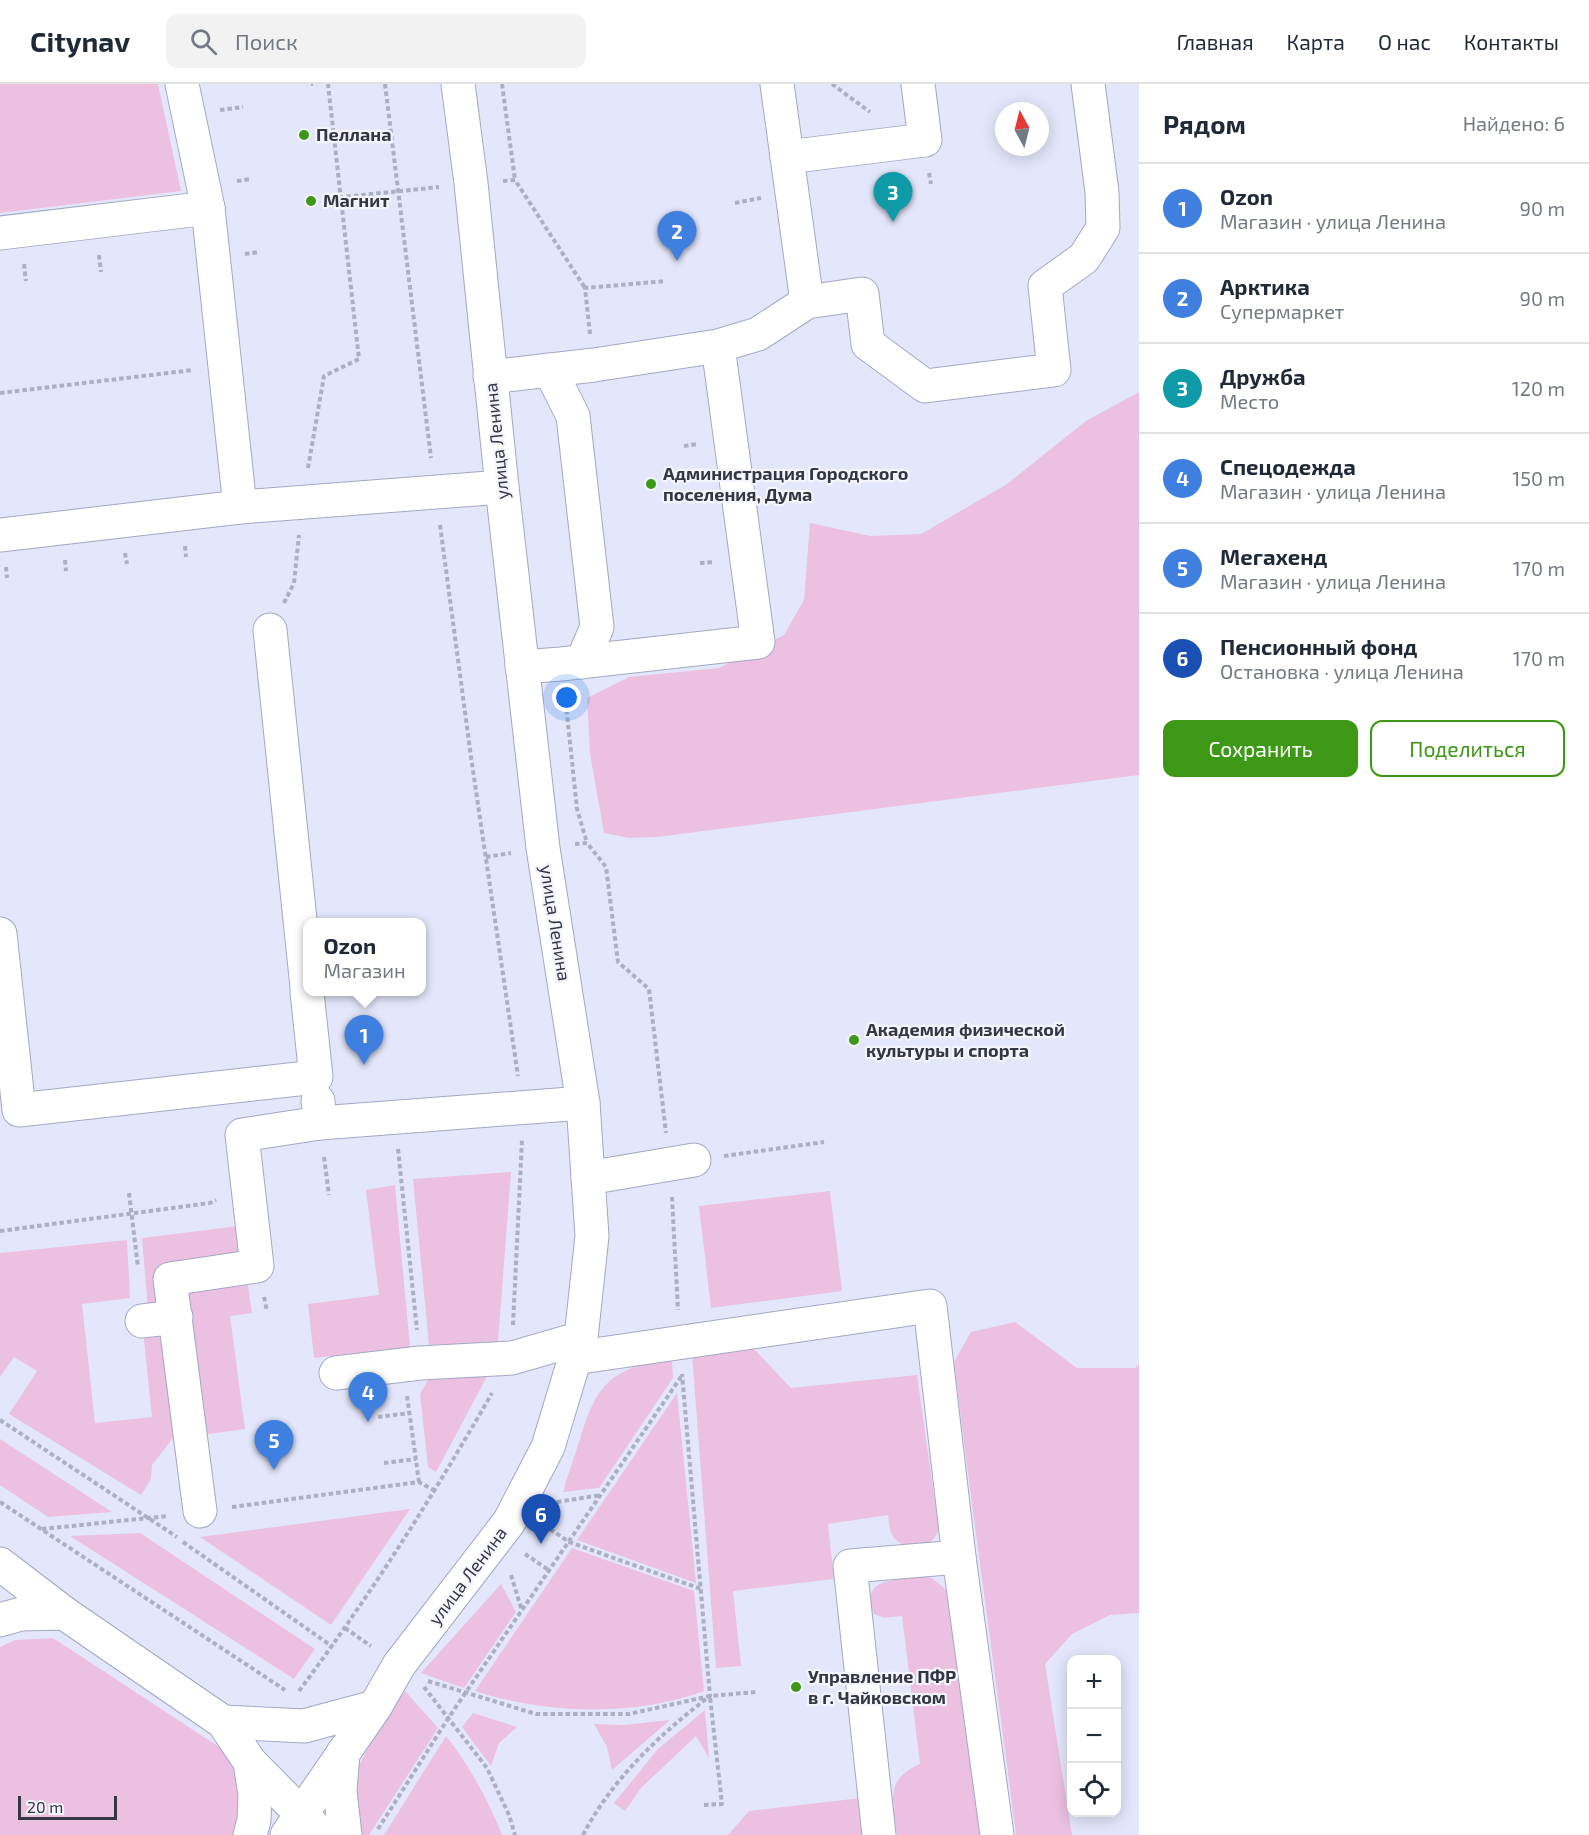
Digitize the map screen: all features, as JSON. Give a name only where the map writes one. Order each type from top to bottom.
[{"type":"street","points":[[182,84],[208,208],[240,507]]},
{"type":"street","name":"улица Ленина","points":[[304,1828],[343,1751],[375,1707],[408,1671],[509,1522],[548,1447],[578,1348],[592,1236],[584,1102],[543,848],[502,487],[471,183],[458,84]]},
{"type":"street","points":[[777,84],[807,302]]},
{"type":"street","points":[[787,157],[925,140],[918,84]]},
{"type":"street","points":[[490,376],[594,365],[717,346],[758,334],[807,302],[862,294],[868,344],[925,386],[1054,370],[1045,286],[1084,258],[1103,228],[1102,192],[1088,84]]},
{"type":"street","points":[[0,233],[208,208]]},
{"type":"street","points":[[522,667],[758,642],[717,346]]},
{"type":"street","points":[[550,370],[573,416],[597,627],[572,663]]},
{"type":"street","points":[[0,535],[240,507],[502,487]]},
{"type":"street","points":[[270,630],[303,950]]},
{"type":"street","points":[[0,934],[9,1111],[316,1077]]},
{"type":"street","points":[[308,996],[320,1123]]},
{"type":"street","points":[[200,1511],[170,1279],[257,1266],[242,1135],[320,1123],[584,1102]]},
{"type":"street","points":[[588,1178],[682,1162]]},
{"type":"street","points":[[336,1373],[420,1364],[512,1358],[578,1348],[680,1342],[930,1306],[959,1557],[997,1835]]},
{"type":"street","points":[[142,1321],[176,1317]]},
{"type":"street","points":[[879,1835],[850,1566],[959,1557]]},
{"type":"street","points":[[0,1564],[64,1613],[223,1722],[250,1762],[304,1828]]},
{"type":"street","points":[[0,1620],[21,1614],[64,1613]]},
{"type":"street","points":[[223,1722],[304,1726],[375,1707]]},
{"type":"street","points":[[343,1751],[340,1791],[345,1835]]},
{"type":"street","points":[[250,1762],[255,1795],[254,1820],[250,1835]]},
{"type":"path","points":[[270,630],[294,583],[302,502],[324,376],[359,359],[328,84]]},
{"type":"path","points":[[296,1697],[333,1647],[435,1491],[512,1358],[523,1107],[436,493],[385,84]]},
{"type":"path","points":[[502,84],[515,180]]},
{"type":"path","points":[[324,199],[398,191]]},
{"type":"path","points":[[594,365],[585,288],[666,281]]},
{"type":"path","points":[[0,393],[224,367]]},
{"type":"path","points":[[572,663],[577,809],[587,843],[606,867],[618,962],[649,989],[682,1162],[680,1342],[710,1696],[722,1804],[704,1805]]},
{"type":"path","points":[[486,857],[587,843]]},
{"type":"path","points":[[394,1118],[420,1364],[406,1389],[419,1482]]},
{"type":"path","points":[[682,1162],[824,1142]]},
{"type":"path","points":[[0,1231],[210,1203],[248,1185]]},
{"type":"path","points":[[129,1193],[133,1214]]},
{"type":"path","points":[[375,1835],[449,1717],[682,1374]]},
{"type":"path","points":[[378,1417],[410,1413]]},
{"type":"path","points":[[0,1420],[151,1519],[333,1647]]},
{"type":"path","points":[[384,1463],[416,1459]]},
{"type":"path","points":[[41,1529],[151,1519],[419,1482],[435,1491]]},
{"type":"path","points":[[552,1509],[557,1502],[601,1495]]},
{"type":"path","points":[[0,1502],[286,1690]]},
{"type":"path","points":[[547,1516],[542,1523],[569,1542],[701,1589]]},
{"type":"path","points":[[522,1552],[550,1571]]},
{"type":"path","points":[[509,1569],[522,1612]]},
{"type":"path","points":[[345,1628],[408,1671],[466,1694],[536,1714],[629,1714],[710,1696],[756,1692]]},
{"type":"path","points":[[408,1671],[449,1717],[487,1768],[516,1835]]},
{"type":"path","points":[[583,1835],[594,1813],[637,1759],[682,1717],[710,1696]]},
{"type":"shaded area","points":[[0,84],[158,84],[181,191],[0,213]]},
{"type":"shaded area","points":[[1139,392],[1139,775],[657,837],[629,838],[604,833],[590,754],[587,698],[629,677],[719,668],[784,635],[804,600],[810,523],[870,536],[921,534],[1007,484],[1086,421]]},
{"type":"shaded area","points":[[511,1172],[498,1342],[429,1345],[413,1179]]},
{"type":"shaded area","points":[[395,1185],[410,1347],[314,1358],[308,1304],[379,1295],[366,1190]]},
{"type":"shaded area","points":[[830,1191],[842,1291],[711,1308],[699,1206]]},
{"type":"shaded area","points":[[238,1226],[240,1256],[165,1309],[148,1309],[142,1238]]},
{"type":"shaded area","points":[[127,1240],[130,1298],[82,1304],[95,1423],[152,1417],[143,1331],[169,1328],[180,1429],[152,1465],[151,1479],[141,1495],[9,1414],[37,1371],[14,1357],[0,1377],[0,1253]]},
{"type":"shaded area","points":[[247,1280],[252,1313],[230,1316],[245,1429],[201,1435],[184,1290]]},
{"type":"shaded area","points":[[1015,1322],[1077,1368],[1135,1368],[1139,1364],[1139,1613],[1110,1615],[1072,1634],[1045,1664],[1067,1803],[1067,1817],[1069,1817],[1072,1835],[1016,1835],[954,1362],[971,1332]]},
{"type":"shaded area","points":[[752,1347],[791,1388],[917,1375],[939,1531],[927,1544],[913,1548],[905,1546],[894,1538],[890,1530],[888,1515],[828,1524],[834,1579],[733,1591],[741,1666],[716,1668],[692,1354]]},
{"type":"shaded area","points":[[672,1360],[673,1378],[599,1488],[563,1492],[584,1425],[600,1391],[618,1375],[630,1369],[652,1362]]},
{"type":"shaded area","points":[[490,1371],[436,1472],[428,1467],[420,1394],[429,1378]]},
{"type":"shaded area","points":[[677,1393],[696,1583],[577,1540]]},
{"type":"shaded area","points":[[0,1439],[112,1512],[48,1517],[0,1485]]},
{"type":"shaded area","points":[[410,1509],[331,1625],[200,1537]]},
{"type":"shaded area","points":[[140,1533],[315,1649],[294,1679],[70,1536]]},
{"type":"shaded area","points":[[572,1548],[694,1591],[704,1691],[649,1705],[589,1709],[530,1704],[475,1691]]},
{"type":"shaded area","points":[[922,1577],[932,1578],[950,1593],[981,1835],[897,1835],[893,1802],[896,1784],[909,1770],[920,1764],[902,1616],[884,1618],[874,1614],[870,1602],[871,1593],[883,1583]]},
{"type":"shaded area","points":[[501,1584],[516,1612],[464,1688],[421,1673]]},
{"type":"shaded area","points":[[53,1638],[236,1758],[248,1798],[237,1835],[0,1835],[0,1647],[15,1640]]},
{"type":"shaded area","points":[[405,1691],[438,1728],[369,1835],[355,1835],[351,1803],[353,1782],[372,1740]]},
{"type":"shaded area","points":[[705,1710],[709,1758],[696,1736],[641,1788],[625,1811],[614,1803],[658,1749]]},
{"type":"shaded area","points":[[473,1713],[517,1727],[499,1743],[491,1766],[462,1727]]},
{"type":"shaded area","points":[[670,1720],[612,1770],[607,1747],[594,1724],[624,1725]]},
{"type":"shaded area","points":[[446,1736],[478,1784],[502,1835],[384,1835]]},
{"type":"shaded area","points":[[861,1798],[866,1835],[728,1835],[749,1811]]},
{"type":"place","name":"Пеллана","points":[[304,135]]},
{"type":"place","name":"Магнит","points":[[311,201]]},
{"type":"place","name":"Дружба","points":[[893,222]]},
{"type":"place","name":"Арктика","points":[[677,261]]},
{"type":"place","name":"Администрация Городского поселения, Дума","points":[[651,484]]},
{"type":"place","name":"Академия физической культуры и спорта","points":[[854,1040]]},
{"type":"place","name":"Ozon","points":[[364,1065]]},
{"type":"place","name":"Спецодежда","points":[[368,1422]]},
{"type":"place","name":"Мегахенд","points":[[274,1470]]},
{"type":"place","name":"Пенсионный фонд","points":[[541,1544]]},
{"type":"place","name":"Управление ПФР в г. Чайковском","points":[[796,1687]]}]
